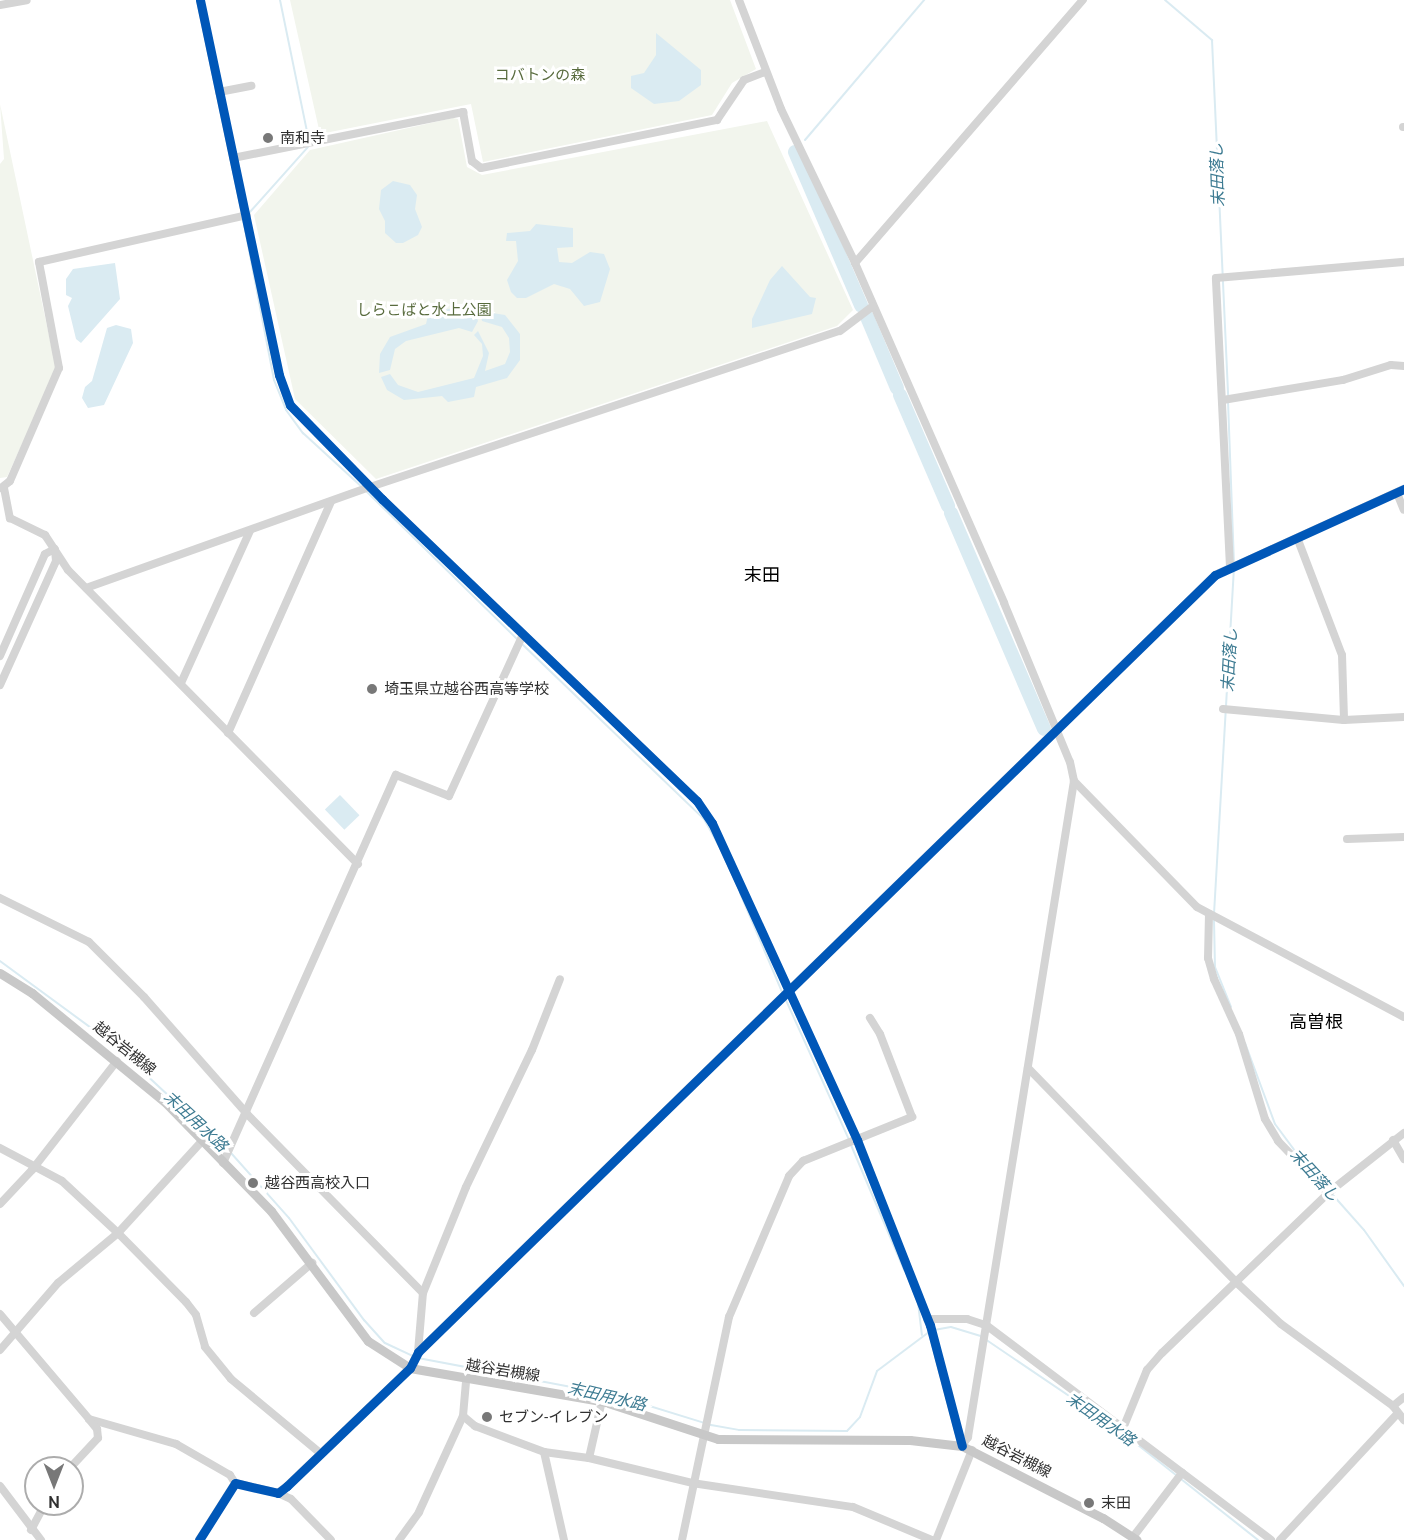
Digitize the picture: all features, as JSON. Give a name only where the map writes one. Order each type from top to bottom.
[{"type":"main road","name":"越谷岩槻線","points":[[0,973],[32,993],[117,1060],[148,1085],[202,1141],[227,1155],[312,1263],[368,1341],[466,1380],[602,1401],[750,1441],[910,1440],[962,1446],[1135,1538]]},
{"type":"street","points":[[0,5],[27,0]]},
{"type":"street","points":[[200,0],[279,375],[287,399],[307,426],[697,801],[728,855],[927,1319],[962,1446]]},
{"type":"street","points":[[739,0],[765,72],[855,263],[1057,729],[1074,781],[1197,907],[1404,1017]]},
{"type":"street","points":[[855,263],[1083,0]]},
{"type":"street","points":[[233,158],[463,112],[472,161],[481,168],[717,120],[744,80],[765,72]]},
{"type":"street","points":[[219,92],[251,86]]},
{"type":"street","points":[[247,215],[39,262],[59,368],[2,488],[10,518],[45,535],[86,588],[358,864]]},
{"type":"street","points":[[1230,567],[1216,278],[1404,262]]},
{"type":"street","points":[[86,588],[370,487],[840,331],[873,306]]},
{"type":"street","points":[[1223,400],[1343,380],[1391,365],[1404,366]]},
{"type":"street","points":[[278,1493],[1215,575],[1298,540],[1401,491],[1404,510]]},
{"type":"street","points":[[228,733],[331,502]]},
{"type":"street","points":[[181,683],[250,531]]},
{"type":"street","points":[[1298,540],[1342,655],[1344,720]]},
{"type":"street","points":[[0,657],[45,554],[55,549]]},
{"type":"street","points":[[0,685],[56,561],[55,549]]},
{"type":"street","points":[[227,1155],[396,775],[449,796],[523,634]]},
{"type":"street","points":[[1223,709],[1344,720],[1404,717]]},
{"type":"street","points":[[962,1446],[968,1437],[1074,781]]},
{"type":"street","points":[[1347,839],[1404,837]]},
{"type":"street","points":[[0,898],[89,942],[144,997],[247,1114],[423,1293]]},
{"type":"street","points":[[1209,914],[1208,958],[1214,979],[1239,1034],[1265,1119],[1278,1141],[1328,1193]]},
{"type":"street","points":[[415,1359],[423,1293],[466,1187],[532,1050],[560,979]]},
{"type":"street","points":[[682,1540],[692,1483],[729,1317],[789,1176],[803,1161],[912,1117],[884,1044],[870,1018]]},
{"type":"street","points":[[0,1204],[33,1168],[117,1060]]},
{"type":"street","points":[[1028,1068],[1237,1283],[1281,1324],[1393,1406],[1401,1417],[1280,1540]]},
{"type":"street","points":[[1124,1426],[1146,1370],[1328,1193],[1404,1133]]},
{"type":"street","points":[[1393,1140],[1404,1159]]},
{"type":"street","points":[[0,1350],[58,1283],[118,1233],[202,1141]]},
{"type":"street","points":[[0,1148],[33,1168],[62,1181],[118,1233],[186,1302],[196,1315],[205,1347],[231,1378],[320,1453]]},
{"type":"street","points":[[254,1313],[312,1263]]},
{"type":"street","points":[[0,1314],[97,1429],[98,1437],[81,1456]]},
{"type":"street","points":[[927,1319],[967,1319],[986,1325],[1124,1426],[1270,1540]]},
{"type":"street","points":[[399,1540],[419,1512],[463,1416],[466,1380]]},
{"type":"street","points":[[1393,1406],[1404,1397]]},
{"type":"street","points":[[590,1458],[602,1401]]},
{"type":"street","points":[[463,1416],[475,1426],[544,1452],[590,1458],[692,1483],[853,1508],[934,1540],[972,1450]]},
{"type":"street","points":[[89,1419],[176,1444],[230,1475],[235,1483],[278,1493],[291,1499],[331,1540]]},
{"type":"street","points":[[544,1452],[564,1540]]},
{"type":"street","points":[[1135,1538],[1182,1473]]},
{"type":"street","points":[[199,1540],[235,1483]]},
{"type":"street","points":[[0,1485],[31,1530],[41,1540]]},
{"type":"street","points":[[31,1530],[39,1516]]},
{"type":"green space","name":"コバトンの森","points":[[290,0],[730,0],[756,69],[732,83],[712,115],[483,162],[471,104],[320,134]]},
{"type":"green space","points":[[0,104],[56,369],[7,477],[0,478],[0,164],[4,159]]},
{"type":"green space","name":"しらこばと水上公園","points":[[453,118],[458,119],[467,167],[482,175],[767,121],[853,310],[837,326],[376,479],[295,399],[254,215],[310,150]]},
{"type":"shaded area","points":[[656,33],[701,70],[701,85],[679,101],[654,104],[631,88],[631,76],[644,73],[656,55]]},
{"type":"shaded area","points":[[393,181],[410,185],[417,195],[415,209],[422,227],[418,235],[403,243],[396,243],[385,233],[385,221],[379,209],[381,190]]},
{"type":"shaded area","points":[[536,224],[573,228],[573,247],[557,248],[559,262],[572,263],[590,252],[604,254],[610,269],[600,302],[584,306],[570,289],[554,284],[526,298],[517,298],[511,292],[507,280],[518,261],[516,241],[506,241],[507,233],[530,231]]},
{"type":"shaded area","points":[[115,263],[120,299],[81,343],[76,339],[68,306],[72,298],[66,295],[66,279],[73,269]]},
{"type":"shaded area","points":[[782,266],[810,297],[816,298],[812,314],[752,328],[752,319],[770,280]]},
{"type":"shaded area","points":[[455,307],[463,314],[475,312],[478,321],[472,332],[459,328],[406,341],[395,349],[390,370],[379,373],[380,354],[390,337],[426,324],[428,315]]},
{"type":"shaded area","points":[[480,311],[505,315],[520,334],[520,360],[507,378],[476,387],[474,397],[448,402],[442,396],[404,400],[387,390],[381,377],[390,374],[398,385],[418,392],[474,378],[483,356],[482,344],[474,335],[478,331],[489,353],[485,371],[505,364],[510,352],[509,338],[502,327],[482,321]]},
{"type":"shaded area","points":[[116,325],[131,329],[133,343],[104,405],[88,408],[82,398],[85,387],[92,381],[107,328]]},
{"type":"shaded area","points":[[340,795],[359,815],[344,830],[325,810]]},
{"type":"waterway","points":[[280,0],[308,136]]},
{"type":"waterway","name":"末田落し","points":[[805,140],[924,0]]},
{"type":"waterway","name":"末田落し","points":[[1165,0],[1212,40],[1228,396]]},
{"type":"waterway","points":[[249,213],[309,146]]},
{"type":"waterway","name":"末田落し","points":[[795,152],[861,305]]},
{"type":"waterway","points":[[243,219],[274,380],[286,410],[303,433],[363,488]]},
{"type":"waterway","name":"末田落し","points":[[867,317],[897,388]]},
{"type":"waterway","name":"末田落し","points":[[900,395],[948,506]]},
{"type":"waterway","name":"末田落し","points":[[1228,401],[1234,564]]},
{"type":"waterway","points":[[367,492],[517,639]]},
{"type":"waterway","name":"末田落し","points":[[951,513],[1044,729]]},
{"type":"waterway","name":"末田落し","points":[[1214,914],[1234,569]]},
{"type":"waterway","points":[[521,643],[704,819],[718,844]]},
{"type":"waterway","points":[[740,893],[782,992]]},
{"type":"waterway","name":"末田落し","points":[[1214,920],[1215,967],[1231,1007]]},
{"type":"waterway","name":"末田用水路","points":[[0,961],[113,1044],[227,1150]]},
{"type":"waterway","points":[[785,998],[849,1140]]},
{"type":"waterway","name":"末田落し","points":[[1245,1043],[1275,1124],[1304,1163]]},
{"type":"waterway","points":[[851,1145],[904,1270]]},
{"type":"waterway","name":"末田用水路","points":[[231,1153],[289,1218],[364,1320],[385,1343],[413,1356]]},
{"type":"waterway","name":"末田落し","points":[[1332,1194],[1364,1230],[1404,1286]]},
{"type":"waterway","points":[[918,1303],[922,1335]]},
{"type":"waterway","name":"末田用水路","points":[[934,1330],[951,1327],[981,1336]]},
{"type":"waterway","name":"末田用水路","points":[[418,1358],[614,1395],[711,1425],[739,1430],[847,1431],[860,1417],[877,1371],[929,1332]]},
{"type":"waterway","name":"末田用水路","points":[[985,1339],[1115,1427]]},
{"type":"waterway","name":"末田用水路","points":[[1119,1430],[1176,1475]]},
{"type":"waterway","name":"末田用水路","points":[[1181,1479],[1258,1540]]},
{"type":"cycle path","points":[[200,0],[279,375],[290,405],[382,499],[697,801],[712,823],[857,1140],[930,1325],[962,1446]]},
{"type":"cycle path","points":[[199,1540],[235,1483],[278,1493],[287,1486],[410,1368],[418,1352],[1215,575],[1404,489]]},
{"type":"place","name":"南和寺","points":[[268,138]]},
{"type":"place","name":"埼玉県立越谷西高等学校","points":[[372,689]]},
{"type":"place","name":"越谷西高校入口","points":[[253,1183]]},
{"type":"place","name":"セブン-イレブン","points":[[487,1417]]},
{"type":"place","name":"末田","points":[[1089,1503]]},
{"type":"district","name":"末田","points":[[762,574]]},
{"type":"district","name":"高曽根","points":[[1316,1021]]}]
